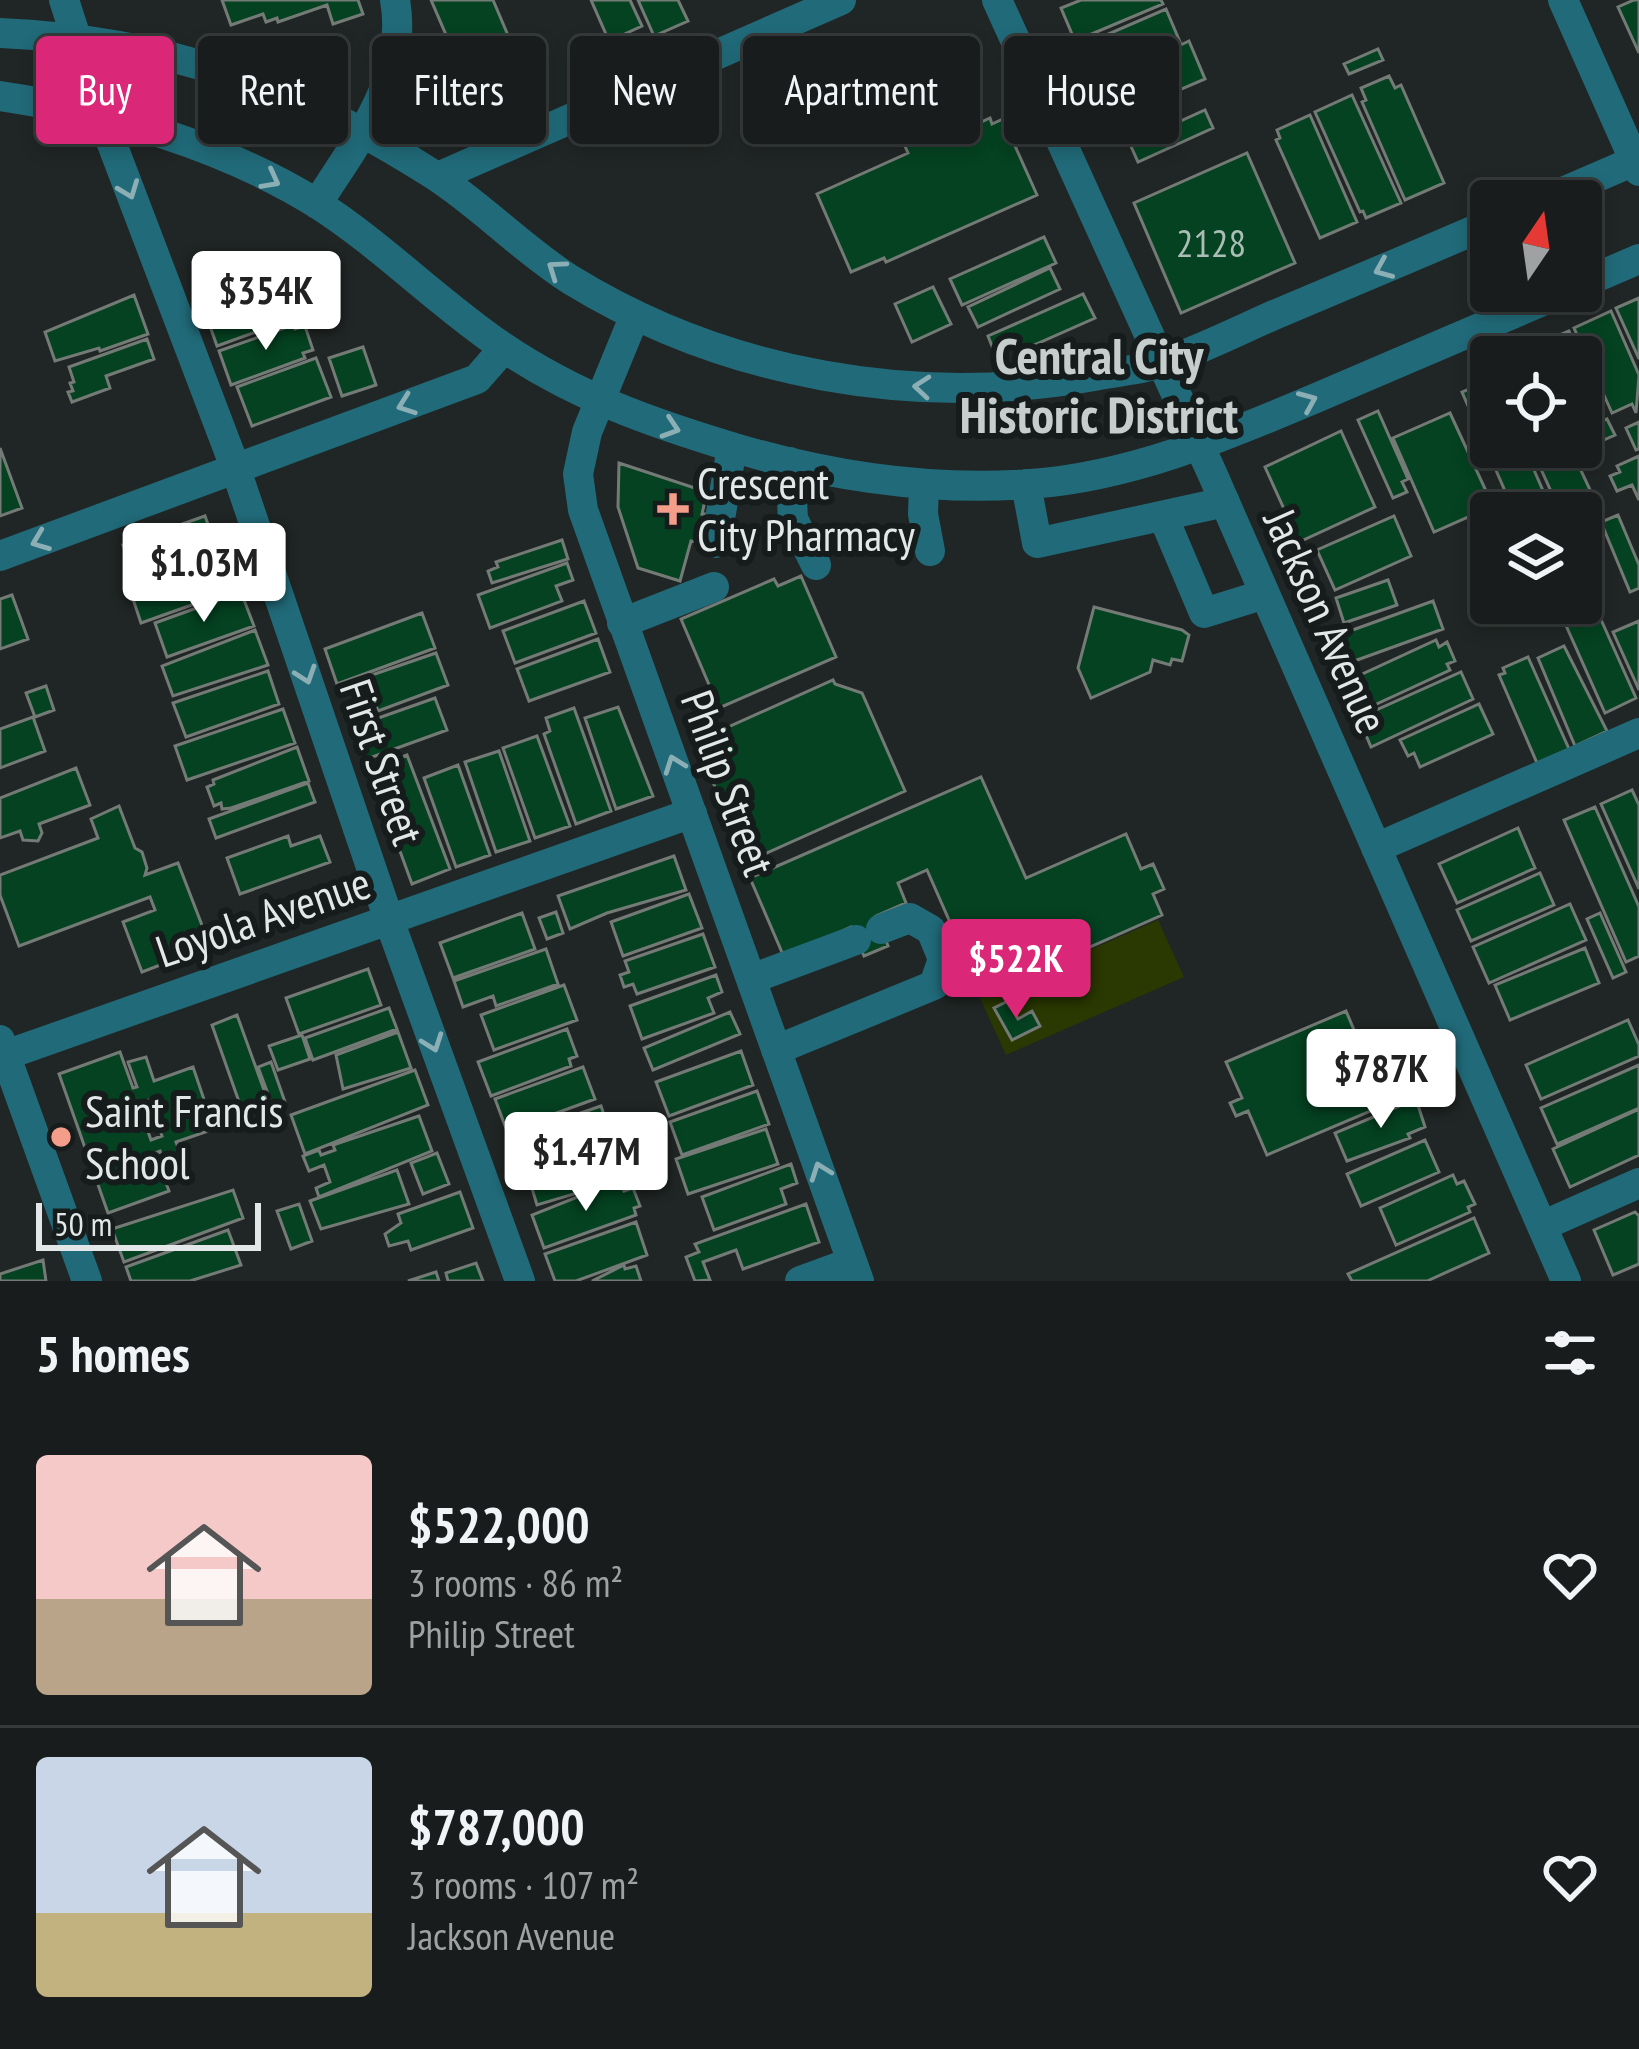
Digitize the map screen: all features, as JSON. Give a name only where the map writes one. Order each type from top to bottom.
[{"type":"street","name":"First Street","points":[[64,0],[76,36]]},
{"type":"street","points":[[317,204],[384,94],[397,52],[395,0]]},
{"type":"street","points":[[438,177],[841,0]]},
{"type":"street","name":"Jackson Avenue","points":[[997,0],[1225,502],[1566,1281]]},
{"type":"street","points":[[1563,0],[1637,164],[1596,180]]},
{"type":"street","points":[[0,33],[76,36]]},
{"type":"street","points":[[174,57],[272,88],[362,132],[438,177],[568,278],[635,315],[788,370],[878,383],[967,390],[1046,384],[1163,363],[1470,232]]},
{"type":"street","points":[[0,96],[36,103]]},
{"type":"street","points":[[174,140],[317,204],[504,348],[599,403],[732,447],[845,474],[924,484],[1027,484],[1122,467],[1200,447],[1517,312]]},
{"type":"street","name":"First Street","points":[[112,144],[235,467],[388,920],[520,1281]]},
{"type":"street","points":[[1602,275],[1639,259]]},
{"type":"street","name":"Philip Street","points":[[635,315],[586,432],[578,474],[583,510],[856,1272]]},
{"type":"street","points":[[0,556],[477,379],[504,348]]},
{"type":"street","points":[[716,543],[732,447]]},
{"type":"street","points":[[790,462],[793,519],[816,565]]},
{"type":"street","points":[[1122,467],[1204,613],[1264,594]]},
{"type":"street","points":[[924,484],[923,514],[930,551]]},
{"type":"street","points":[[1027,484],[1037,543],[1225,502]]},
{"type":"street","points":[[622,623],[714,586]]},
{"type":"street","points":[[1376,848],[1639,733]]},
{"type":"street","name":"Loyola Avenue","points":[[2,1051],[692,814]]},
{"type":"street","points":[[751,979],[910,918],[931,930],[943,959],[934,985],[776,1050]]},
{"type":"street","points":[[2,1051],[87,1281]]},
{"type":"street","points":[[1542,1226],[1639,1183]]},
{"type":"street","points":[[800,1281],[856,1272]]},
{"type":"green space","points":[[1158,920],[1184,977],[1006,1055],[980,998]]},
{"type":"building","points":[[222,0],[358,0],[363,14],[333,24],[327,5],[278,22],[277,18],[266,22],[263,14],[231,25]]},
{"type":"building","points":[[431,0],[493,0],[508,36],[447,36]]},
{"type":"building","points":[[591,0],[630,0],[642,26],[620,36],[607,36]]},
{"type":"building","points":[[638,0],[678,0],[688,21],[654,36]]},
{"type":"building","points":[[1081,0],[1161,0],[1163,4],[1087,36],[1073,36],[1061,8]]},
{"type":"building","points":[[1639,0],[1639,53],[1618,7]]},
{"type":"building","points":[[1166,9],[1177,36],[1104,36]]},
{"type":"building","points":[[1189,41],[1205,79],[1179,90],[1179,46]]},
{"type":"building","points":[[1378,49],[1383,60],[1349,74],[1344,64]]},
{"type":"building","points":[[1389,76],[1395,88],[1401,85],[1444,183],[1405,200],[1362,102],[1366,100],[1361,88]]},
{"type":"building","points":[[1352,95],[1401,203],[1366,218],[1315,112]]},
{"type":"building","points":[[1205,110],[1213,128],[1179,143],[1179,122]]},
{"type":"building","points":[[1310,115],[1357,222],[1320,238],[1276,140],[1280,138],[1277,130]]},
{"type":"building","points":[[1003,119],[1004,144],[1014,144],[1037,195],[886,262],[884,258],[851,272],[817,194],[908,153],[904,144],[980,144],[980,122]]},
{"type":"building","points":[[1130,144],[1178,144],[1138,162]]},
{"type":"building","points":[[1247,153],[1295,263],[1181,313],[1134,203]]},
{"type":"building","points":[[1044,237],[1056,263],[962,305],[950,279]]},
{"type":"building","points":[[1050,268],[1060,289],[978,327],[968,307]]},
{"type":"building","points":[[279,286],[281,292],[291,288],[299,311],[290,314],[292,319],[217,346],[205,312]]},
{"type":"building","points":[[933,287],[951,324],[912,342],[895,304]]},
{"type":"building","points":[[1083,294],[1095,318],[1034,345],[994,351],[988,336]]},
{"type":"building","points":[[134,295],[148,334],[55,361],[45,332]]},
{"type":"building","points":[[1639,298],[1639,359],[1616,308]]},
{"type":"building","points":[[1611,311],[1639,375],[1636,413],[1632,404],[1612,413],[1602,391],[1602,336],[1578,336],[1574,328]]},
{"type":"building","points":[[293,325],[295,329],[305,326],[313,350],[303,353],[305,358],[231,385],[219,351]]},
{"type":"building","points":[[147,339],[154,359],[106,376],[110,388],[72,402],[68,392],[73,391],[70,383],[74,382],[69,367]]},
{"type":"building","points":[[363,347],[376,385],[342,396],[329,358]]},
{"type":"building","points":[[316,358],[331,397],[252,426],[237,387]]},
{"type":"building","points":[[1378,411],[1408,479],[1402,482],[1407,492],[1393,498],[1358,420]]},
{"type":"building","points":[[1450,413],[1470,456],[1470,468],[1475,468],[1487,492],[1470,492],[1470,516],[1434,532],[1393,438]]},
{"type":"building","points":[[1607,419],[1615,435],[1602,441],[1602,421]]},
{"type":"building","points":[[1639,422],[1639,449],[1636,450],[1626,428]]},
{"type":"building","points":[[1341,431],[1375,507],[1299,542],[1265,467]]},
{"type":"building","points":[[0,448],[22,508],[0,516]]},
{"type":"building","points":[[1639,456],[1639,500],[1632,485],[1617,491],[1610,476],[1620,472],[1617,466]]},
{"type":"building","points":[[619,463],[707,492],[696,542],[691,541],[680,581],[638,568],[618,507]]},
{"type":"building","points":[[1495,468],[1533,468],[1544,492],[1505,492]]},
{"type":"building","points":[[1540,468],[1580,468],[1591,492],[1551,492]]},
{"type":"building","points":[[1618,515],[1639,565],[1639,588],[1630,592],[1602,522]]},
{"type":"building","points":[[205,516],[218,552],[135,581],[123,545]]},
{"type":"building","points":[[1394,516],[1411,556],[1335,590],[1317,550]]},
{"type":"building","points":[[562,540],[568,559],[492,583],[488,571],[498,567],[496,562]]},
{"type":"building","points":[[567,563],[573,580],[556,586],[562,601],[490,628],[478,595]]},
{"type":"building","points":[[190,565],[193,575],[222,565],[231,591],[141,623],[129,587]]},
{"type":"building","points":[[801,576],[836,657],[719,708],[681,619],[774,579],[778,586]]},
{"type":"building","points":[[1388,580],[1397,605],[1344,623],[1336,598]]},
{"type":"building","points":[[241,592],[254,626],[167,657],[155,623]]},
{"type":"building","points":[[12,595],[28,639],[0,649],[0,599]]},
{"type":"building","points":[[584,601],[596,633],[515,663],[503,631]]},
{"type":"building","points":[[1433,601],[1443,629],[1346,664],[1336,636]]},
{"type":"building","points":[[1094,607],[1182,630],[1189,635],[1182,661],[1172,659],[1170,665],[1153,660],[1150,672],[1091,698],[1078,668]]},
{"type":"building","points":[[422,613],[435,648],[337,684],[325,649]]},
{"type":"building","points":[[1639,621],[1639,690],[1613,632]]},
{"type":"building","points":[[1602,622],[1636,698],[1605,713],[1565,624]]},
{"type":"building","points":[[255,630],[268,665],[173,696],[162,666]]},
{"type":"building","points":[[598,639],[610,672],[529,701],[517,669]]},
{"type":"building","points":[[1436,640],[1439,647],[1447,642],[1455,661],[1447,664],[1450,670],[1357,713],[1343,683]]},
{"type":"building","points":[[1564,646],[1607,731],[1575,746],[1538,658]]},
{"type":"building","points":[[436,653],[448,685],[378,711],[366,677]]},
{"type":"building","points":[[1528,657],[1569,749],[1537,763],[1499,675],[1505,673],[1503,668]]},
{"type":"building","points":[[268,671],[279,704],[186,737],[173,703]]},
{"type":"building","points":[[1461,672],[1473,699],[1371,747],[1357,714]]},
{"type":"building","points":[[833,680],[862,693],[905,791],[760,856],[747,827],[735,832],[712,780],[723,775],[706,737]]},
{"type":"building","points":[[46,686],[54,710],[35,717],[26,693]]},
{"type":"building","points":[[435,698],[447,730],[364,760],[353,727]]},
{"type":"building","points":[[1479,704],[1493,734],[1420,767],[1414,753],[1408,756],[1400,740]]},
{"type":"building","points":[[618,707],[653,796],[616,809],[585,718]]},
{"type":"building","points":[[574,708],[611,811],[576,824],[544,734],[550,731],[546,718]]},
{"type":"building","points":[[283,709],[295,743],[187,780],[175,746]]},
{"type":"building","points":[[33,717],[45,751],[0,768],[0,729]]},
{"type":"building","points":[[537,736],[570,826],[535,838],[503,748]]},
{"type":"building","points":[[297,747],[309,781],[231,808],[222,809],[221,803],[214,806],[207,787],[213,780]]},
{"type":"building","points":[[499,751],[530,841],[496,852],[465,762]]},
{"type":"building","points":[[407,755],[450,869],[412,884],[370,769]]},
{"type":"building","points":[[458,765],[490,855],[456,867],[424,778]]},
{"type":"building","points":[[76,768],[90,805],[39,824],[38,841],[23,840],[20,831],[0,838],[0,798]]},
{"type":"building","points":[[981,777],[1026,878],[1126,834],[1141,869],[1153,864],[1164,889],[1153,894],[1162,915],[982,995],[927,870],[898,883],[906,903],[876,916],[888,946],[864,956],[851,927],[784,957],[750,878]]},
{"type":"building","points":[[308,783],[315,802],[216,838],[209,819]]},
{"type":"building","points":[[1632,790],[1639,805],[1639,889],[1601,804]]},
{"type":"building","points":[[119,806],[135,848],[142,852],[145,875],[178,863],[210,946],[142,972],[123,922],[155,910],[150,897],[19,946],[0,895],[0,875],[98,838],[91,819]]},
{"type":"building","points":[[1595,807],[1639,907],[1639,956],[1626,962],[1564,820]]},
{"type":"building","points":[[1518,828],[1535,868],[1457,903],[1439,864]]},
{"type":"building","points":[[288,836],[291,846],[320,836],[330,862],[240,894],[227,858]]},
{"type":"building","points":[[674,856],[686,890],[570,929],[558,896]]},
{"type":"building","points":[[1540,873],[1554,905],[1471,941],[1457,910]]},
{"type":"building","points":[[689,894],[702,928],[623,956],[611,922]]},
{"type":"building","points":[[1570,904],[1586,940],[1489,983],[1473,947]]},
{"type":"building","points":[[556,912],[563,933],[547,939],[539,918]]},
{"type":"building","points":[[522,913],[535,949],[453,978],[440,943]]},
{"type":"building","points":[[1600,913],[1626,972],[1613,978],[1587,919]]},
{"type":"building","points":[[703,934],[715,967],[637,994],[633,984],[624,987],[620,975],[629,972],[625,961]]},
{"type":"building","points":[[1585,948],[1599,983],[1510,1020],[1495,985]]},
{"type":"building","points":[[546,949],[558,984],[496,1006],[493,996],[463,1007],[454,981]]},
{"type":"building","points":[[368,969],[381,1005],[299,1034],[286,998]]},
{"type":"building","points":[[716,975],[722,992],[708,998],[714,1013],[642,1039],[630,1006]]},
{"type":"building","points":[[564,985],[577,1020],[494,1050],[481,1015]]},
{"type":"building","points":[[1008,1001],[1018,1019],[1032,1011],[1040,1026],[1012,1040],[994,1008]]},
{"type":"building","points":[[389,1008],[397,1029],[313,1060],[305,1038]]},
{"type":"building","points":[[1346,1011],[1360,1044],[1379,1036],[1384,1048],[1419,1033],[1439,1082],[1267,1155],[1248,1111],[1236,1116],[1230,1103],[1242,1098],[1226,1062]]},
{"type":"building","points":[[730,1012],[740,1034],[653,1070],[644,1048]]},
{"type":"building","points":[[237,1015],[269,1104],[243,1113],[212,1025]]},
{"type":"building","points":[[1628,1020],[1639,1056],[1541,1099],[1526,1065]]},
{"type":"building","points":[[567,1029],[577,1056],[569,1059],[571,1066],[491,1096],[478,1062]]},
{"type":"building","points":[[398,1032],[411,1068],[343,1089],[336,1055]]},
{"type":"building","points":[[302,1035],[310,1059],[278,1070],[269,1046]]},
{"type":"building","points":[[741,1051],[753,1085],[669,1116],[656,1082]]},
{"type":"building","points":[[120,1052],[133,1088],[137,1087],[128,1062],[146,1057],[154,1081],[193,1067],[214,1129],[176,1142],[185,1166],[167,1172],[160,1151],[155,1153],[169,1191],[108,1213],[59,1074]],"holes":[[[149,1100],[162,1136],[151,1140],[138,1103]]]},
{"type":"building","points":[[271,1062],[285,1102],[273,1107],[258,1067]]},
{"type":"building","points":[[1639,1065],[1639,1108],[1557,1144],[1541,1108]]},
{"type":"building","points":[[583,1067],[595,1099],[507,1131],[495,1099]]},
{"type":"building","points":[[415,1070],[428,1105],[305,1154],[291,1115]]},
{"type":"building","points":[[757,1091],[769,1124],[682,1155],[670,1122]]},
{"type":"building","points":[[1416,1099],[1425,1127],[1408,1134],[1410,1138],[1347,1161],[1335,1133]]},
{"type":"building","points":[[601,1106],[612,1138],[522,1170],[511,1137]]},
{"type":"building","points":[[1639,1109],[1639,1155],[1570,1187],[1553,1149]]},
{"type":"building","points":[[419,1116],[432,1151],[319,1197],[316,1188],[330,1182],[324,1165],[309,1171],[303,1156],[319,1150],[321,1155],[335,1150],[333,1145]]},
{"type":"building","points":[[766,1129],[778,1164],[688,1194],[676,1159]]},
{"type":"building","points":[[1425,1140],[1439,1172],[1361,1206],[1347,1174]]},
{"type":"building","points":[[605,1149],[614,1182],[537,1205],[527,1172]]},
{"type":"building","points":[[437,1153],[449,1184],[423,1194],[411,1163]]},
{"type":"building","points":[[791,1164],[797,1183],[781,1189],[786,1204],[714,1230],[702,1197]]},
{"type":"building","points":[[397,1170],[409,1204],[321,1229],[310,1201]]},
{"type":"building","points":[[1453,1175],[1457,1184],[1464,1181],[1475,1204],[1468,1207],[1470,1212],[1396,1245],[1380,1208]]},
{"type":"building","points":[[620,1180],[624,1191],[633,1188],[640,1206],[634,1208],[636,1215],[544,1248],[532,1215]]},
{"type":"building","points":[[233,1190],[243,1218],[124,1262],[112,1229]]},
{"type":"building","points":[[460,1192],[473,1228],[411,1250],[408,1241],[389,1246],[385,1234],[401,1223],[398,1214]]},
{"type":"building","points":[[299,1204],[312,1241],[291,1249],[277,1211]]},
{"type":"building","points":[[806,1204],[819,1242],[743,1269],[736,1250],[703,1262],[710,1280],[695,1281],[686,1257],[699,1252],[695,1244]]},
{"type":"building","points":[[1635,1212],[1639,1216],[1639,1264],[1613,1275],[1594,1230]]},
{"type":"building","points":[[1474,1218],[1489,1253],[1427,1281],[1352,1281],[1348,1274]]},
{"type":"building","points":[[636,1222],[647,1255],[576,1281],[555,1281],[545,1254]]},
{"type":"building","points":[[228,1230],[241,1265],[190,1281],[131,1281],[126,1267]]},
{"type":"building","points":[[43,1260],[46,1281],[0,1281],[0,1274]]},
{"type":"building","points":[[476,1263],[483,1281],[448,1281],[446,1273]]},
{"type":"building","points":[[624,1265],[625,1269],[636,1266],[641,1281],[592,1281]]},
{"type":"building","points":[[436,1272],[439,1281],[408,1281]]},
{"type":"place","name":"Crescent City Pharmacy","points":[[673,509]]},
{"type":"place","name":"Saint Francis School","points":[[61,1137]]},
{"type":"district","name":"Central City Historic District","points":[[1099,385]]}]
